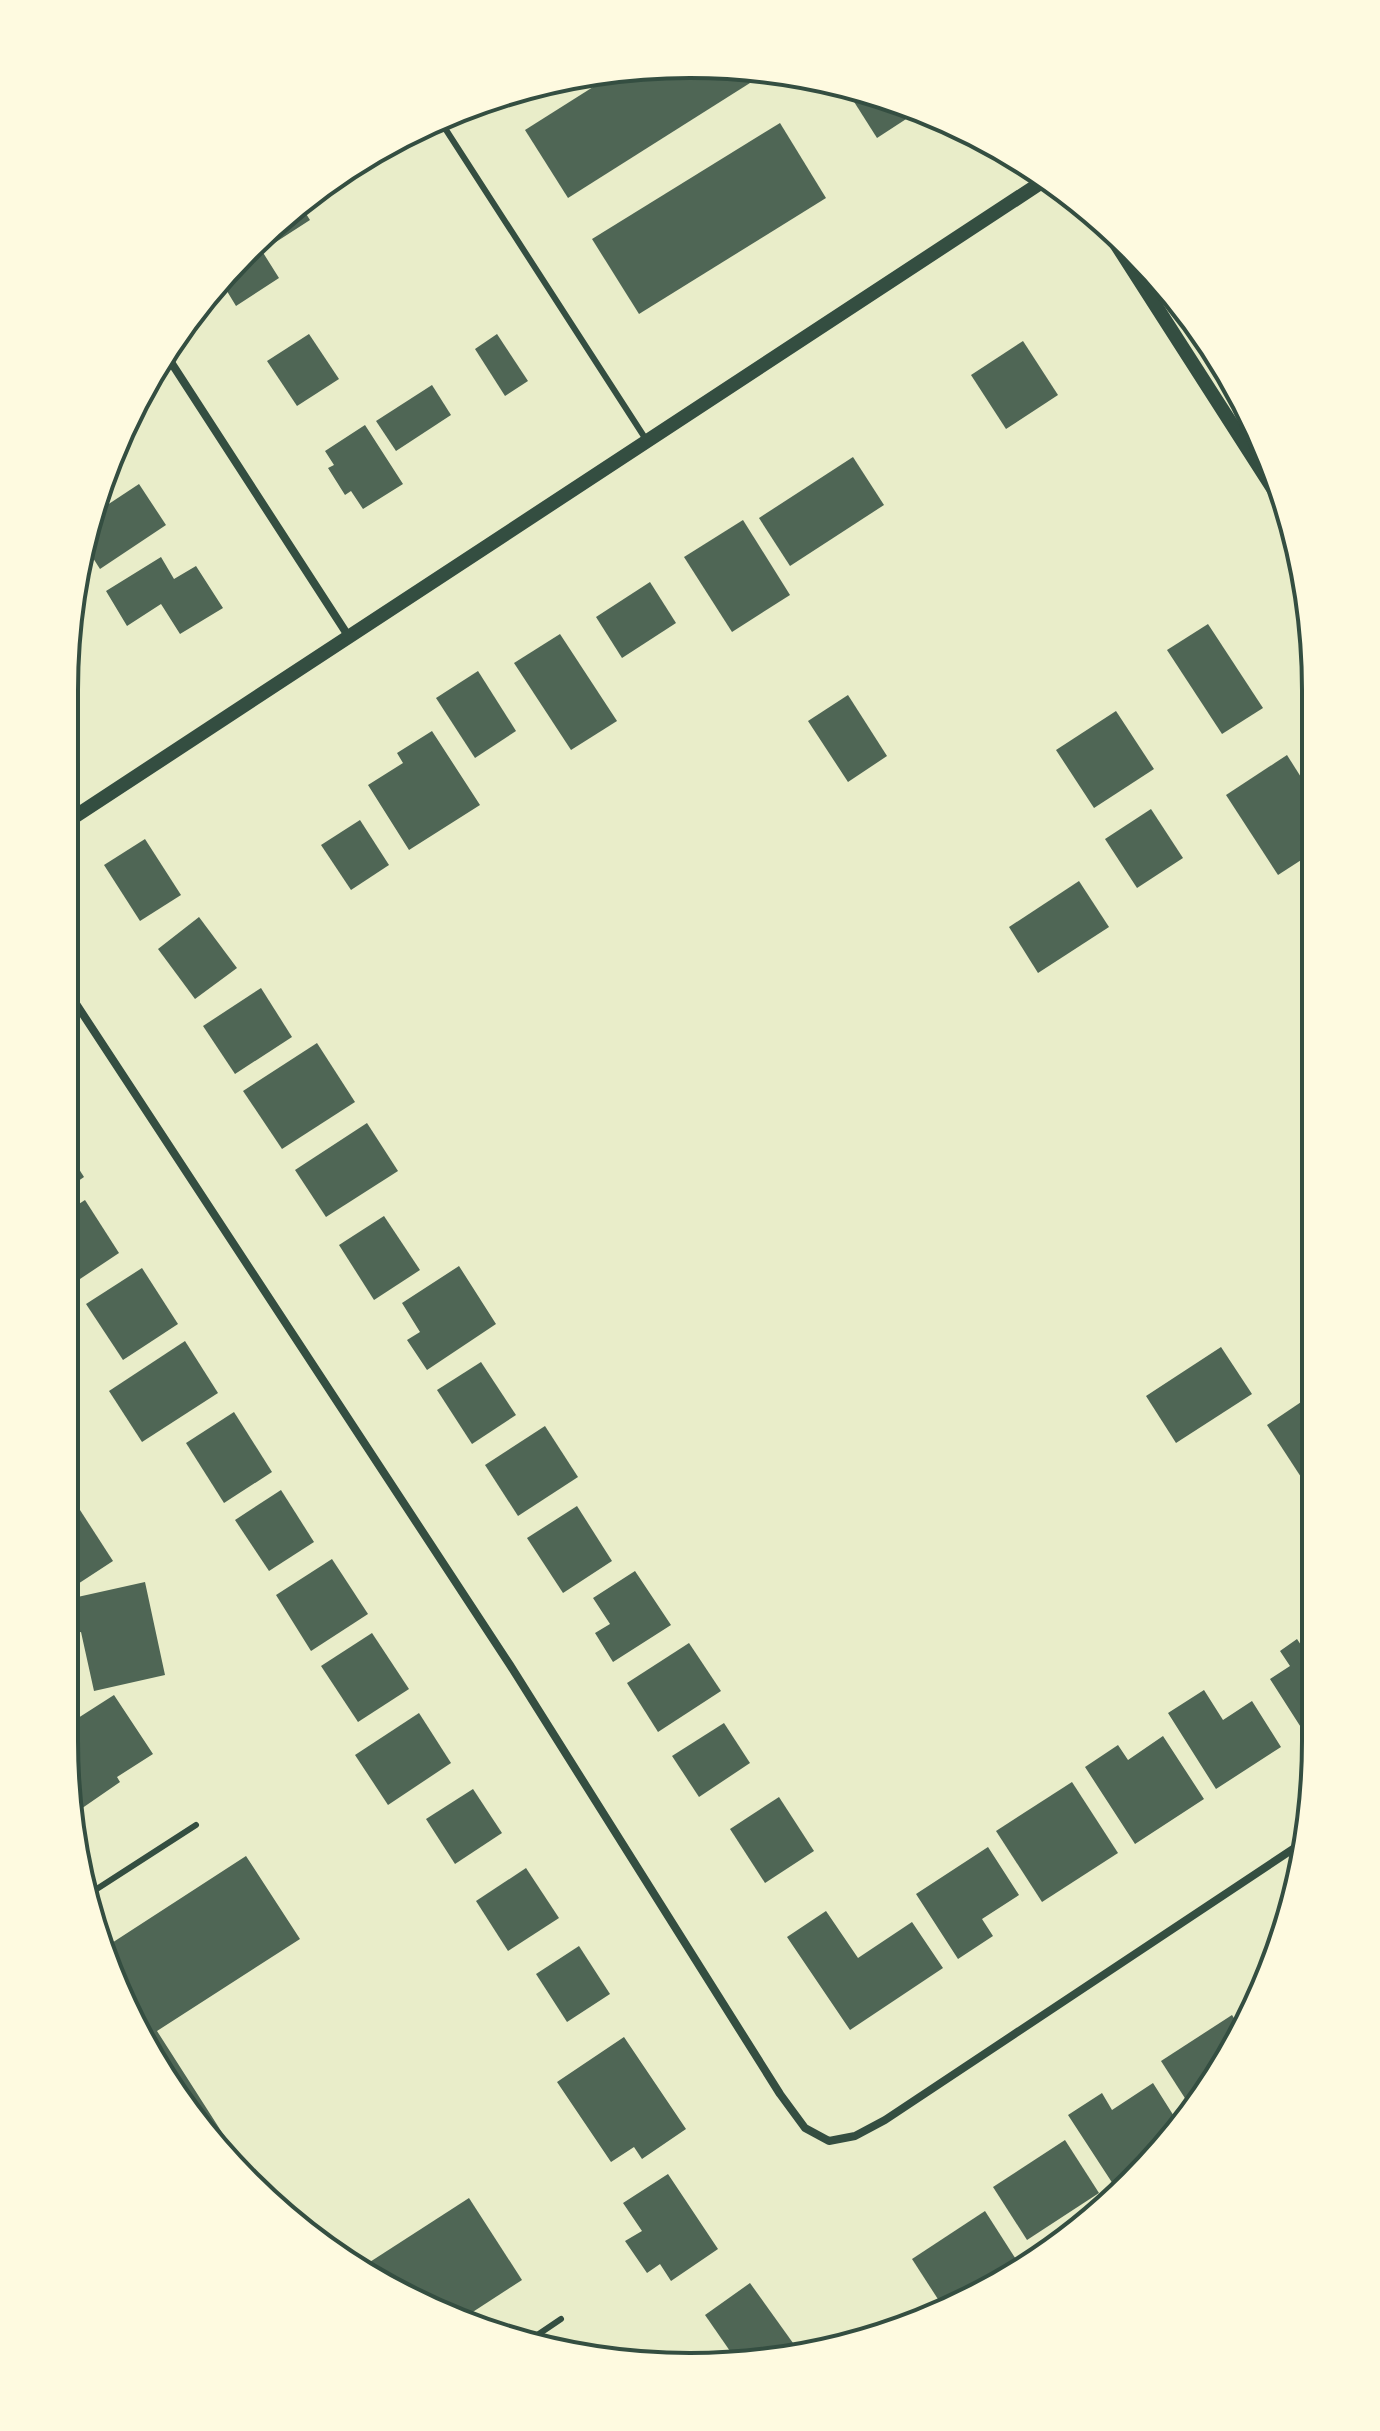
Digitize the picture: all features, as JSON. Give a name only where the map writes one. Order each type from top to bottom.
[{"type":"street","points":[[78,814],[1037,186]]},
{"type":"street","points":[[1128,262],[1260,468]]},
{"type":"street","points":[[172,364],[349,637]]},
{"type":"street","points":[[78,1007],[510,1665],[780,2094],[805,2128],[829,2141],[855,2136],[885,2120],[1292,1850]]},
{"type":"lane","points":[[446,129],[647,441]]},
{"type":"lane","points":[[97,1889],[196,1825]]},
{"type":"lane","points":[[539,2334],[561,2319]]},
{"type":"building","points":[[690,78],[750,83],[568,198],[525,130],[595,86]]},
{"type":"building","points":[[853,100],[907,118],[877,138]]},
{"type":"building","points":[[780,123],[826,198],[639,314],[592,239]]},
{"type":"building","points":[[306,213],[310,220],[267,248]]},
{"type":"building","points":[[263,252],[279,278],[236,306],[226,290]]},
{"type":"building","points":[[309,334],[339,379],[297,406],[267,361]]},
{"type":"building","points":[[497,334],[528,381],[505,396],[475,349]]},
{"type":"building","points":[[1023,341],[1058,395],[1006,429],[971,375]]},
{"type":"building","points":[[432,385],[451,415],[396,451],[376,421]]},
{"type":"building","points":[[365,425],[403,484],[363,509],[351,491],[345,495],[328,468],[334,465],[325,451]]},
{"type":"building","points":[[853,457],[884,505],[790,566],[759,518]]},
{"type":"building","points":[[139,484],[166,525],[100,569],[93,558],[106,505]]},
{"type":"building","points":[[743,520],[790,595],[732,632],[684,557]]},
{"type":"building","points":[[161,557],[174,579],[196,566],[223,608],[180,634],[161,604],[127,626],[106,591]]},
{"type":"building","points":[[650,582],[676,623],[622,658],[596,617]]},
{"type":"building","points":[[1208,624],[1263,708],[1222,734],[1167,650]]},
{"type":"building","points":[[560,634],[617,721],[571,750],[514,663]]},
{"type":"building","points":[[478,671],[516,731],[475,758],[436,698]]},
{"type":"building","points":[[848,695],[887,756],[848,782],[808,721]]},
{"type":"building","points":[[1116,711],[1154,769],[1094,808],[1056,750]]},
{"type":"building","points":[[432,731],[480,805],[409,850],[368,785],[403,763],[397,753]]},
{"type":"building","points":[[1287,755],[1302,779],[1302,859],[1278,875],[1226,795]]},
{"type":"building","points":[[1151,809],[1183,858],[1137,888],[1105,839]]},
{"type":"building","points":[[360,820],[389,865],[351,890],[321,845]]},
{"type":"building","points":[[145,839],[181,895],[140,921],[104,865]]},
{"type":"building","points":[[1079,881],[1109,927],[1038,973],[1009,927]]},
{"type":"building","points":[[199,917],[237,968],[195,999],[158,949]]},
{"type":"building","points":[[261,988],[292,1037],[235,1074],[203,1026]]},
{"type":"building","points":[[317,1043],[355,1102],[282,1149],[243,1091]]},
{"type":"building","points":[[367,1123],[398,1171],[326,1217],[295,1170]]},
{"type":"building","points":[[78,1168],[84,1177],[78,1181]]},
{"type":"building","points":[[85,1200],[119,1253],[80,1279],[78,1276],[78,1205]]},
{"type":"building","points":[[384,1216],[420,1270],[374,1300],[339,1245]]},
{"type":"building","points":[[459,1266],[496,1324],[427,1370],[407,1340],[420,1332],[402,1303]]},
{"type":"building","points":[[142,1268],[178,1324],[123,1360],[86,1304]]},
{"type":"building","points":[[185,1341],[218,1393],[142,1442],[109,1391]]},
{"type":"building","points":[[1221,1347],[1252,1394],[1176,1443],[1146,1396]]},
{"type":"building","points":[[481,1362],[516,1415],[472,1444],[437,1390]]},
{"type":"building","points":[[1302,1401],[1302,1479],[1267,1425]]},
{"type":"building","points":[[234,1412],[272,1472],[224,1503],[186,1443]]},
{"type":"building","points":[[545,1426],[578,1477],[518,1516],[485,1465]]},
{"type":"building","points":[[281,1490],[314,1542],[269,1571],[235,1520]]},
{"type":"building","points":[[577,1506],[612,1561],[563,1593],[527,1538]]},
{"type":"building","points":[[78,1511],[113,1561],[78,1584]]},
{"type":"building","points":[[332,1559],[368,1614],[311,1651],[276,1595]]},
{"type":"building","points":[[635,1571],[671,1625],[613,1662],[595,1633],[610,1624],[593,1598]]},
{"type":"building","points":[[145,1582],[165,1675],[94,1691],[81,1632],[78,1633],[78,1597]]},
{"type":"building","points":[[372,1633],[409,1689],[358,1722],[321,1666]]},
{"type":"building","points":[[1297,1639],[1302,1646],[1302,1729],[1270,1679],[1290,1666],[1280,1651]]},
{"type":"building","points":[[689,1643],[721,1691],[658,1732],[627,1683]]},
{"type":"building","points":[[1204,1690],[1223,1720],[1252,1701],[1281,1747],[1216,1789],[1168,1713]]},
{"type":"building","points":[[114,1695],[153,1754],[117,1777],[120,1782],[82,1808],[79,1781],[78,1718]]},
{"type":"building","points":[[419,1713],[451,1763],[388,1805],[355,1755]]},
{"type":"building","points":[[724,1723],[750,1763],[699,1797],[672,1756]]},
{"type":"building","points":[[1163,1736],[1204,1799],[1135,1844],[1085,1767],[1118,1745],[1128,1760]]},
{"type":"building","points":[[1072,1782],[1118,1853],[1042,1902],[996,1831]]},
{"type":"building","points":[[473,1789],[502,1833],[455,1864],[426,1819]]},
{"type":"building","points":[[779,1797],[814,1851],[765,1883],[730,1829]]},
{"type":"building","points":[[988,1847],[1019,1895],[982,1919],[993,1936],[958,1959],[916,1894]]},
{"type":"building","points":[[246,1856],[300,1939],[157,2031],[230,2145],[204,2114],[160,2047],[141,2012],[112,1943]]},
{"type":"building","points":[[526,1868],[559,1918],[508,1951],[476,1901]]},
{"type":"building","points":[[826,1911],[858,1958],[912,1922],[943,1968],[850,2030],[787,1937]]},
{"type":"building","points":[[579,1946],[610,1994],[567,2022],[536,1974]]},
{"type":"building","points":[[1232,2015],[1235,2020],[1186,2100],[1161,2061]]},
{"type":"building","points":[[624,2037],[686,2129],[642,2159],[634,2147],[611,2162],[557,2082]]},
{"type":"building","points":[[1153,2083],[1174,2116],[1113,2184],[1068,2115],[1102,2093],[1112,2110]]},
{"type":"building","points":[[1065,2140],[1099,2193],[1027,2240],[993,2187]]},
{"type":"building","points":[[668,2174],[718,2249],[671,2281],[660,2264],[647,2273],[625,2241],[642,2231],[623,2203]]},
{"type":"building","points":[[469,2198],[522,2280],[472,2312],[419,2290],[370,2262]]},
{"type":"building","points":[[985,2211],[1016,2259],[938,2300],[912,2259]]},
{"type":"building","points":[[750,2283],[794,2344],[731,2352],[705,2315]]}]
